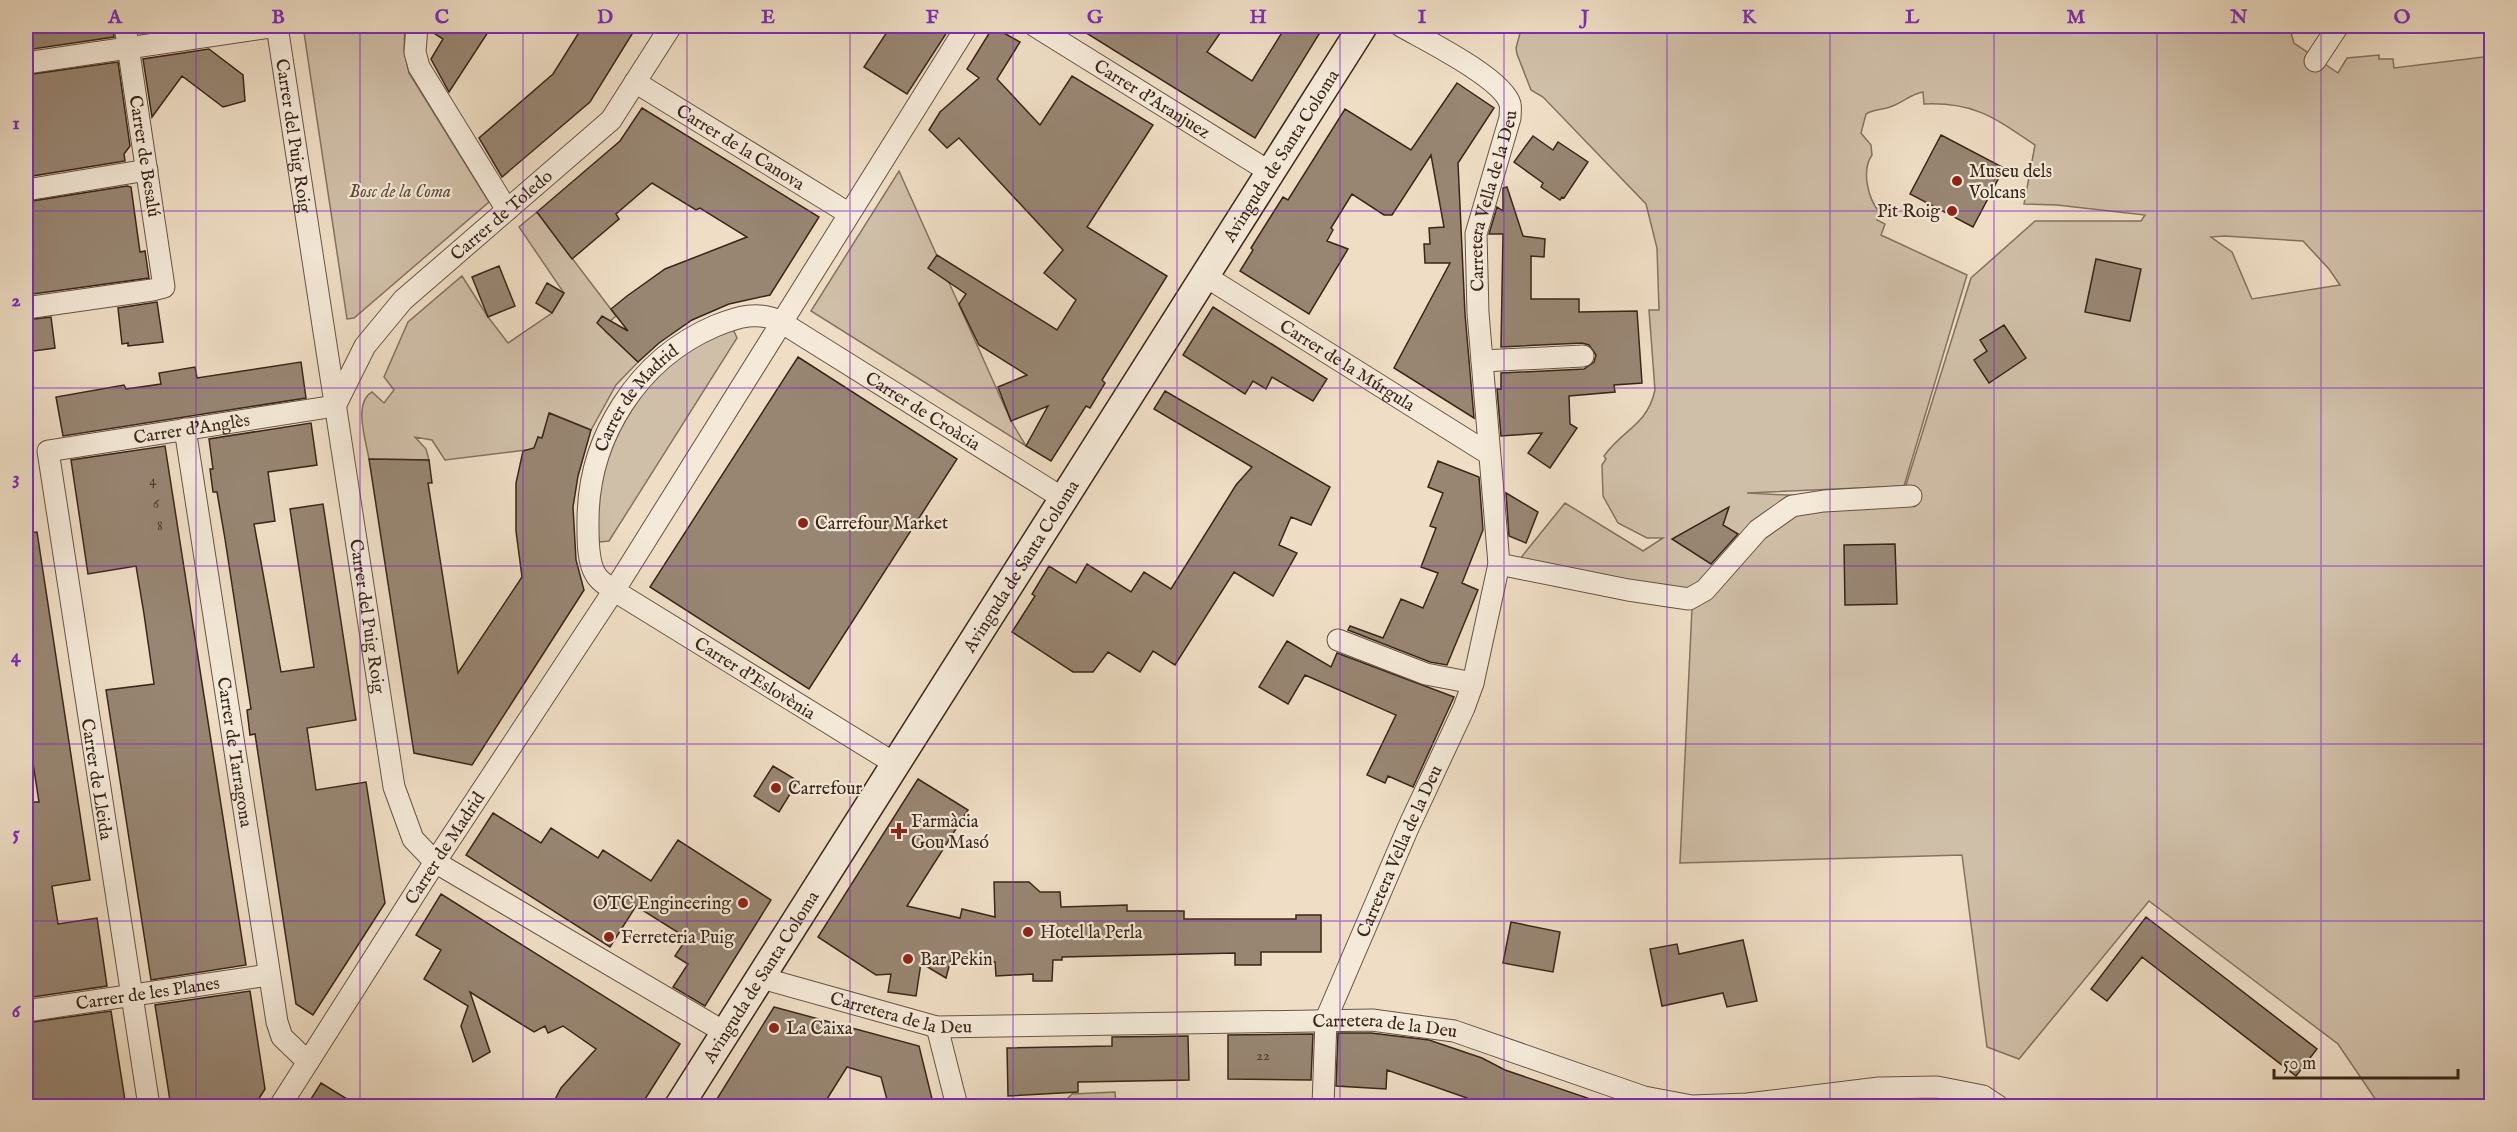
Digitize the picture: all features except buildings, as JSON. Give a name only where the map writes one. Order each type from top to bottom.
[{"type":"main road","name":"Avinguda de Santa Coloma","points":[[679,1107],[1362,26]]},
{"type":"street","name":"Carrer de Besalú","points":[[26,308],[164,287],[125,26]]},
{"type":"street","points":[[26,63],[277,26]]},
{"type":"street","name":"Carrer del Puig Roig","points":[[277,26],[394,788],[413,839],[435,862],[726,1033]]},
{"type":"street","points":[[417,26],[415,52],[419,67],[507,210]]},
{"type":"street","name":"Carrer de Toledo","points":[[335,406],[365,346],[403,300],[611,120],[671,26]]},
{"type":"street","name":"Carrer de Madrid","points":[[280,1107],[435,862],[613,590],[967,26]]},
{"type":"street","name":"Carrer d'Aranjuez","points":[[1035,26],[1270,172]]},
{"type":"street","name":"Carretera Vella de la Deu","points":[[1326,1019],[1408,828],[1464,708],[1473,683],[1499,564],[1482,361],[1476,234],[1510,118],[1510,103],[1499,89],[1480,72],[1401,26]]},
{"type":"street","points":[[2315,61],[2338,26]]},
{"type":"street","name":"Carrer de la Canova","points":[[635,82],[848,213]]},
{"type":"street","points":[[26,190],[147,170]]},
{"type":"street","name":"Carrer de la Múrgula","points":[[1205,276],[1489,454]]},
{"type":"street","name":"Carrer de Madrid","points":[[613,590],[595,575],[588,538],[588,514],[594,469],[603,442],[616,415],[641,379],[671,351],[690,338],[731,319],[749,315],[767,316],[781,322]]},
{"type":"street","name":"Carrer de Croàcia","points":[[781,322],[1064,499]]},
{"type":"street","points":[[1482,361],[1583,356]]},
{"type":"street","name":"Carrer d'Anglès","points":[[48,451],[335,406]]},
{"type":"street","name":"Carrer de Tarragona","points":[[185,429],[279,1030],[290,1046],[308,1062]]},
{"type":"street","name":"Carrer de Lleida","points":[[48,451],[130,996],[149,1107]]},
{"type":"street","points":[[1499,564],[1628,590],[1689,598],[1705,590],[1758,530],[1792,506],[1824,501],[1911,496]]},
{"type":"street","name":"Carrer d'Eslovènia","points":[[613,590],[897,765]]},
{"type":"street","points":[[1338,639],[1426,674],[1473,683]]},
{"type":"street","name":"Carrer de les Planes","points":[[26,1011],[269,975]]},
{"type":"street","name":"Carretera de la Deu","points":[[762,978],[937,1027],[1326,1019],[1372,1020],[1454,1031],[1644,1097],[1692,1106],[1747,1104],[1879,1088],[1934,1097],[1983,1096],[1998,1107]]},
{"type":"street","points":[[1323,1107],[1326,1019]]},
{"type":"street","points":[[937,1027],[957,1107]]},
{"type":"green space","name":"Bosc de la Coma","points":[[303,26],[405,26],[404,51],[409,73],[489,202],[354,318],[347,319]]},
{"type":"green space","points":[[1522,26],[2289,26],[2294,43],[2338,73],[2347,58],[2379,55],[2379,59],[2393,59],[2394,68],[2491,56],[2491,1106],[2380,1106],[2338,1044],[2149,901],[2019,1059],[1987,1047],[1962,855],[1680,863],[1692,608],[1519,560],[1565,503],[1643,551],[1663,538],[1647,538],[1618,523],[1603,496],[1602,465],[1606,459],[1604,456],[1611,447],[1646,412],[1655,390],[1649,310],[1659,310],[1657,248],[1646,204],[1543,97],[1531,90],[1516,48]],"holes":[[[1923,92],[1924,104],[1942,104],[1971,109],[1996,120],[2035,145],[2024,204],[2057,205],[2145,215],[2141,221],[2035,221],[1971,278],[1901,501],[1747,493],[1904,486],[1967,275],[1881,235],[1885,224],[1877,220],[1880,213],[1867,185],[1867,169],[1872,155],[1871,145],[1861,133],[1866,114],[1895,105]],[[2211,237],[2303,241],[2329,269],[2340,285],[2252,299],[2232,252]]]},
{"type":"green space","points":[[899,171],[1011,421],[1026,446],[811,311]]},
{"type":"green space","points":[[537,212],[616,316],[606,325],[605,331],[638,362],[616,385],[591,430],[550,413],[542,438],[538,438],[534,449],[445,460],[432,440],[415,437],[426,449],[429,460],[369,459],[362,423],[366,397],[372,392],[384,403],[394,390],[384,377],[408,322],[462,276],[508,343],[552,313],[564,293],[519,227]]},
{"type":"green space","points":[[733,329],[737,338],[609,541],[599,542],[597,519],[599,491],[609,451],[639,394],[682,353]]},
{"type":"green space","points":[[1115,1092],[1116,1104],[1296,1104],[1296,1106],[1064,1106],[1063,1103],[1072,1094]]},
{"type":"place","name":"Museu dels Volcans","points":[[1957,181]]},
{"type":"place","name":"Pit Roig","points":[[1952,211]]},
{"type":"place","name":"Carrefour Market","points":[[803,523]]},
{"type":"place","name":"Carrefour","points":[[776,788]]},
{"type":"place","name":"Farmàcia Gou Masó","points":[[899,831]]},
{"type":"place","name":"OTC Engineering","points":[[743,903]]},
{"type":"place","name":"Hotel la Perla","points":[[1028,932]]},
{"type":"place","name":"Ferreteria Puig","points":[[609,937]]},
{"type":"place","name":"Bar Pekin","points":[[908,959]]},
{"type":"place","name":"La Caixa","points":[[774,1028]]}]
